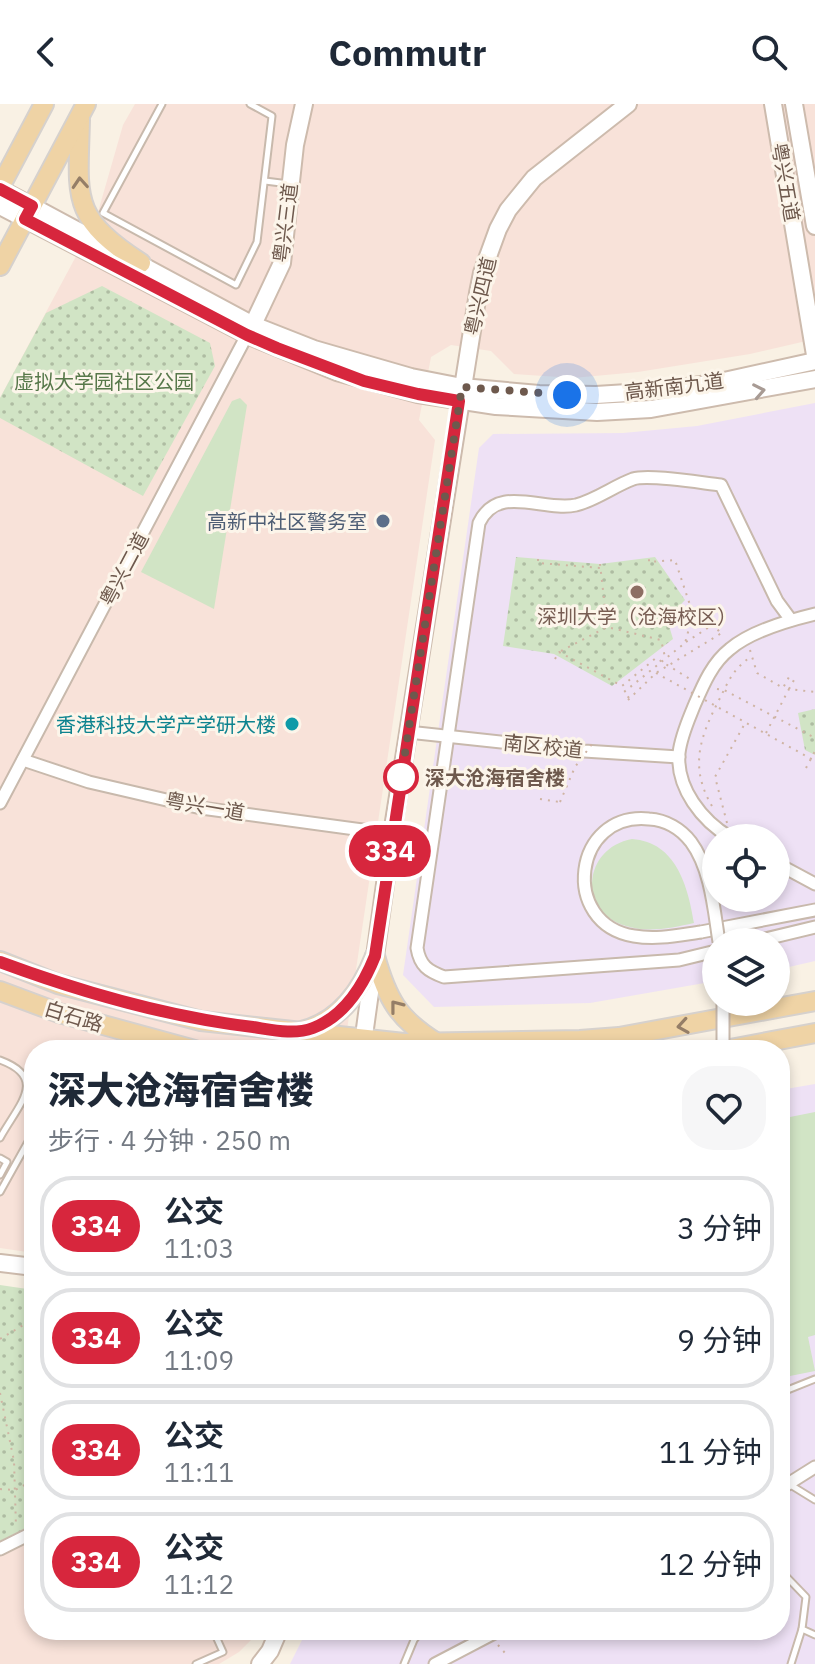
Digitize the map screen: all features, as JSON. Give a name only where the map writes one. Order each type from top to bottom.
[{"type":"main road","points":[[0,188],[44,104]]},
{"type":"main road","points":[[0,266],[83,110]]},
{"type":"main road","points":[[83,110],[78,189],[87,216],[101,233],[141,263]]},
{"type":"main road","points":[[295,1032],[314,1028],[341,1011],[359,989],[375,956]]},
{"type":"main road","points":[[375,956],[386,994],[416,1029],[432,1040]]},
{"type":"main road","name":"白石路","points":[[0,961],[58,984],[201,1021],[337,1040]]},
{"type":"main road","name":"白石路","points":[[0,991],[59,1013],[158,1040]]},
{"type":"main road","name":"白石路","points":[[578,1040],[619,1037],[815,1001]]},
{"type":"main road","points":[[778,1040],[815,1033]]},
{"type":"street","name":"粤兴三道","points":[[250,330],[282,263],[295,145],[304,104]]},
{"type":"street","name":"粤兴四道","points":[[364,1040],[392,834],[482,273],[508,210],[534,178],[628,104]]},
{"type":"street","name":"粤兴五道","points":[[773,104],[815,358]]},
{"type":"street","name":"粤兴五道","points":[[794,104],[815,226]]},
{"type":"street","name":"高新南九道","points":[[0,188],[29,213],[308,361],[364,381],[418,394],[596,395],[659,391],[715,383],[815,358]]},
{"type":"street","name":"高新南九道","points":[[0,206],[29,213],[141,263],[250,330]]},
{"type":"street","name":"粤兴二道","points":[[0,803],[250,330]]},
{"type":"street","name":"高新南九道","points":[[461,394],[532,409],[597,412],[651,409],[815,379]]},
{"type":"street","points":[[702,954],[679,960],[444,977],[429,972],[419,960],[417,948],[475,537],[484,511],[508,502],[575,505],[637,478],[721,485],[777,601],[791,620]]},
{"type":"street","points":[[709,824],[682,778],[679,757],[684,730],[702,687],[715,664],[727,651],[791,620],[815,614]]},
{"type":"street","name":"南区校道","points":[[408,732],[679,757]]},
{"type":"street","name":"粤兴一道","points":[[23,760],[89,782],[201,808],[392,834]]},
{"type":"street","points":[[702,932],[669,937],[627,935],[600,918],[588,900],[584,872],[595,842],[611,827],[630,819],[656,819],[682,832],[702,866],[716,928]]},
{"type":"street","points":[[790,871],[815,884]]},
{"type":"street","points":[[723,928],[815,910]]},
{"type":"street","points":[[790,933],[815,927]]},
{"type":"street","points":[[723,1016],[724,1040]]},
{"type":"street","points":[[0,1263],[24,1266]]},
{"type":"street","points":[[790,1482],[815,1467]]},
{"type":"street","points":[[0,1549],[24,1537]]},
{"type":"street","points":[[260,1664],[275,1640]]},
{"type":"street","points":[[435,1664],[481,1640]]},
{"type":"lane","points":[[162,104],[103,213],[236,285],[257,242],[272,116],[250,104]]},
{"type":"lane","points":[[265,181],[290,185]]},
{"type":"lane","points":[[0,1060],[24,1073]]},
{"type":"lane","points":[[0,1138],[24,1093]]},
{"type":"lane","points":[[0,1192],[24,1149]]},
{"type":"lane","points":[[0,1158],[7,1162],[0,1175]]},
{"type":"lane","points":[[790,1389],[815,1379]]},
{"type":"lane","points":[[790,1489],[815,1500]]},
{"type":"lane","points":[[790,1580],[806,1597],[802,1629],[791,1664]]},
{"type":"lane","points":[[802,1629],[815,1635]]},
{"type":"lane","points":[[196,1664],[223,1652],[218,1640]]},
{"type":"lane","points":[[404,1664],[414,1640]]},
{"type":"path","points":[[649,558],[649,562],[675,560],[693,614],[685,643]]},
{"type":"path","points":[[538,559],[538,563],[600,566],[607,627]]},
{"type":"path","points":[[720,633],[714,624],[624,692],[629,699],[656,673],[725,631]]},
{"type":"path","points":[[555,659],[559,652],[607,627],[661,640],[666,658]]},
{"type":"path","points":[[746,640],[757,673],[783,688],[789,677],[794,680],[766,734]]},
{"type":"path","points":[[559,652],[622,686],[656,658],[660,663]]},
{"type":"path","points":[[712,806],[701,778],[699,756],[702,732],[735,668],[752,656]]},
{"type":"path","points":[[656,673],[815,761]]},
{"type":"path","points":[[789,689],[815,692]]},
{"type":"path","points":[[765,711],[815,738]]},
{"type":"path","points":[[727,823],[715,777],[745,724]]},
{"type":"path","points":[[540,799],[560,802],[575,767],[592,744]]},
{"type":"path","points":[[806,768],[815,751]]},
{"type":"path","points":[[718,816],[733,824]]},
{"type":"path","points":[[0,1339],[24,1325]]},
{"type":"path","points":[[0,1393],[14,1461],[17,1540]]},
{"type":"path","points":[[0,1489],[15,1490],[24,1485]]},
{"type":"shaded area","points":[[135,104],[815,104],[815,339],[750,354],[638,372],[573,378],[514,374],[491,351],[451,345],[431,357],[419,420],[435,440],[345,1040],[24,1040],[24,1252],[0,1248],[0,398],[96,219],[123,125]]},
{"type":"shaded area","name":"深圳大学（沧海校区）","points":[[815,403],[815,961],[790,967],[790,928],[702,928],[702,983],[590,1003],[434,1007],[403,975],[479,448],[493,434],[623,433],[697,426]]},
{"type":"shaded area","points":[[815,1084],[815,1664],[290,1664],[302,1640],[790,1640],[790,1088]]},
{"type":"shaded area","points":[[24,1529],[24,1640],[251,1640],[219,1664],[0,1664],[0,1541]]},
{"type":"green space","name":"虚拟大学园社区公园","points":[[102,286],[210,343],[215,366],[143,496],[0,418],[0,398],[46,313]]},
{"type":"green space","points":[[240,398],[247,405],[214,609],[141,572],[232,401]]},
{"type":"green space","points":[[516,557],[600,564],[655,557],[685,600],[667,619],[673,639],[612,686],[554,654],[503,646]]},
{"type":"green space","points":[[815,709],[815,755],[805,750],[798,713]]},
{"type":"green space","points":[[632,839],[647,842],[669,857],[683,881],[694,923],[660,929],[634,928],[610,919],[599,908],[593,895],[592,881],[596,867],[604,854]]},
{"type":"green space","points":[[815,1112],[815,1335],[808,1337],[815,1371],[790,1376],[790,1117]]},
{"type":"green space","points":[[0,1285],[24,1289],[24,1529],[0,1541]]},
{"type":"bus line","name":"334","points":[[0,189],[32,206],[25,219],[247,335],[364,381],[459,401],[375,956],[350,1001],[341,1011],[314,1028],[295,1032],[201,1021],[58,984],[0,962]]},
{"type":"place","name":"高新中社区警务室","points":[[383,521]]},
{"type":"place","name":"深圳大学（沧海校区）","points":[[637,592]]},
{"type":"place","name":"香港科技大学产学研大楼","points":[[292,724]]},
{"type":"place","name":"深大沧海宿舍楼","points":[[401,777]]},
{"type":"route","points":[[401,777],[462,387],[567,395]]}]
